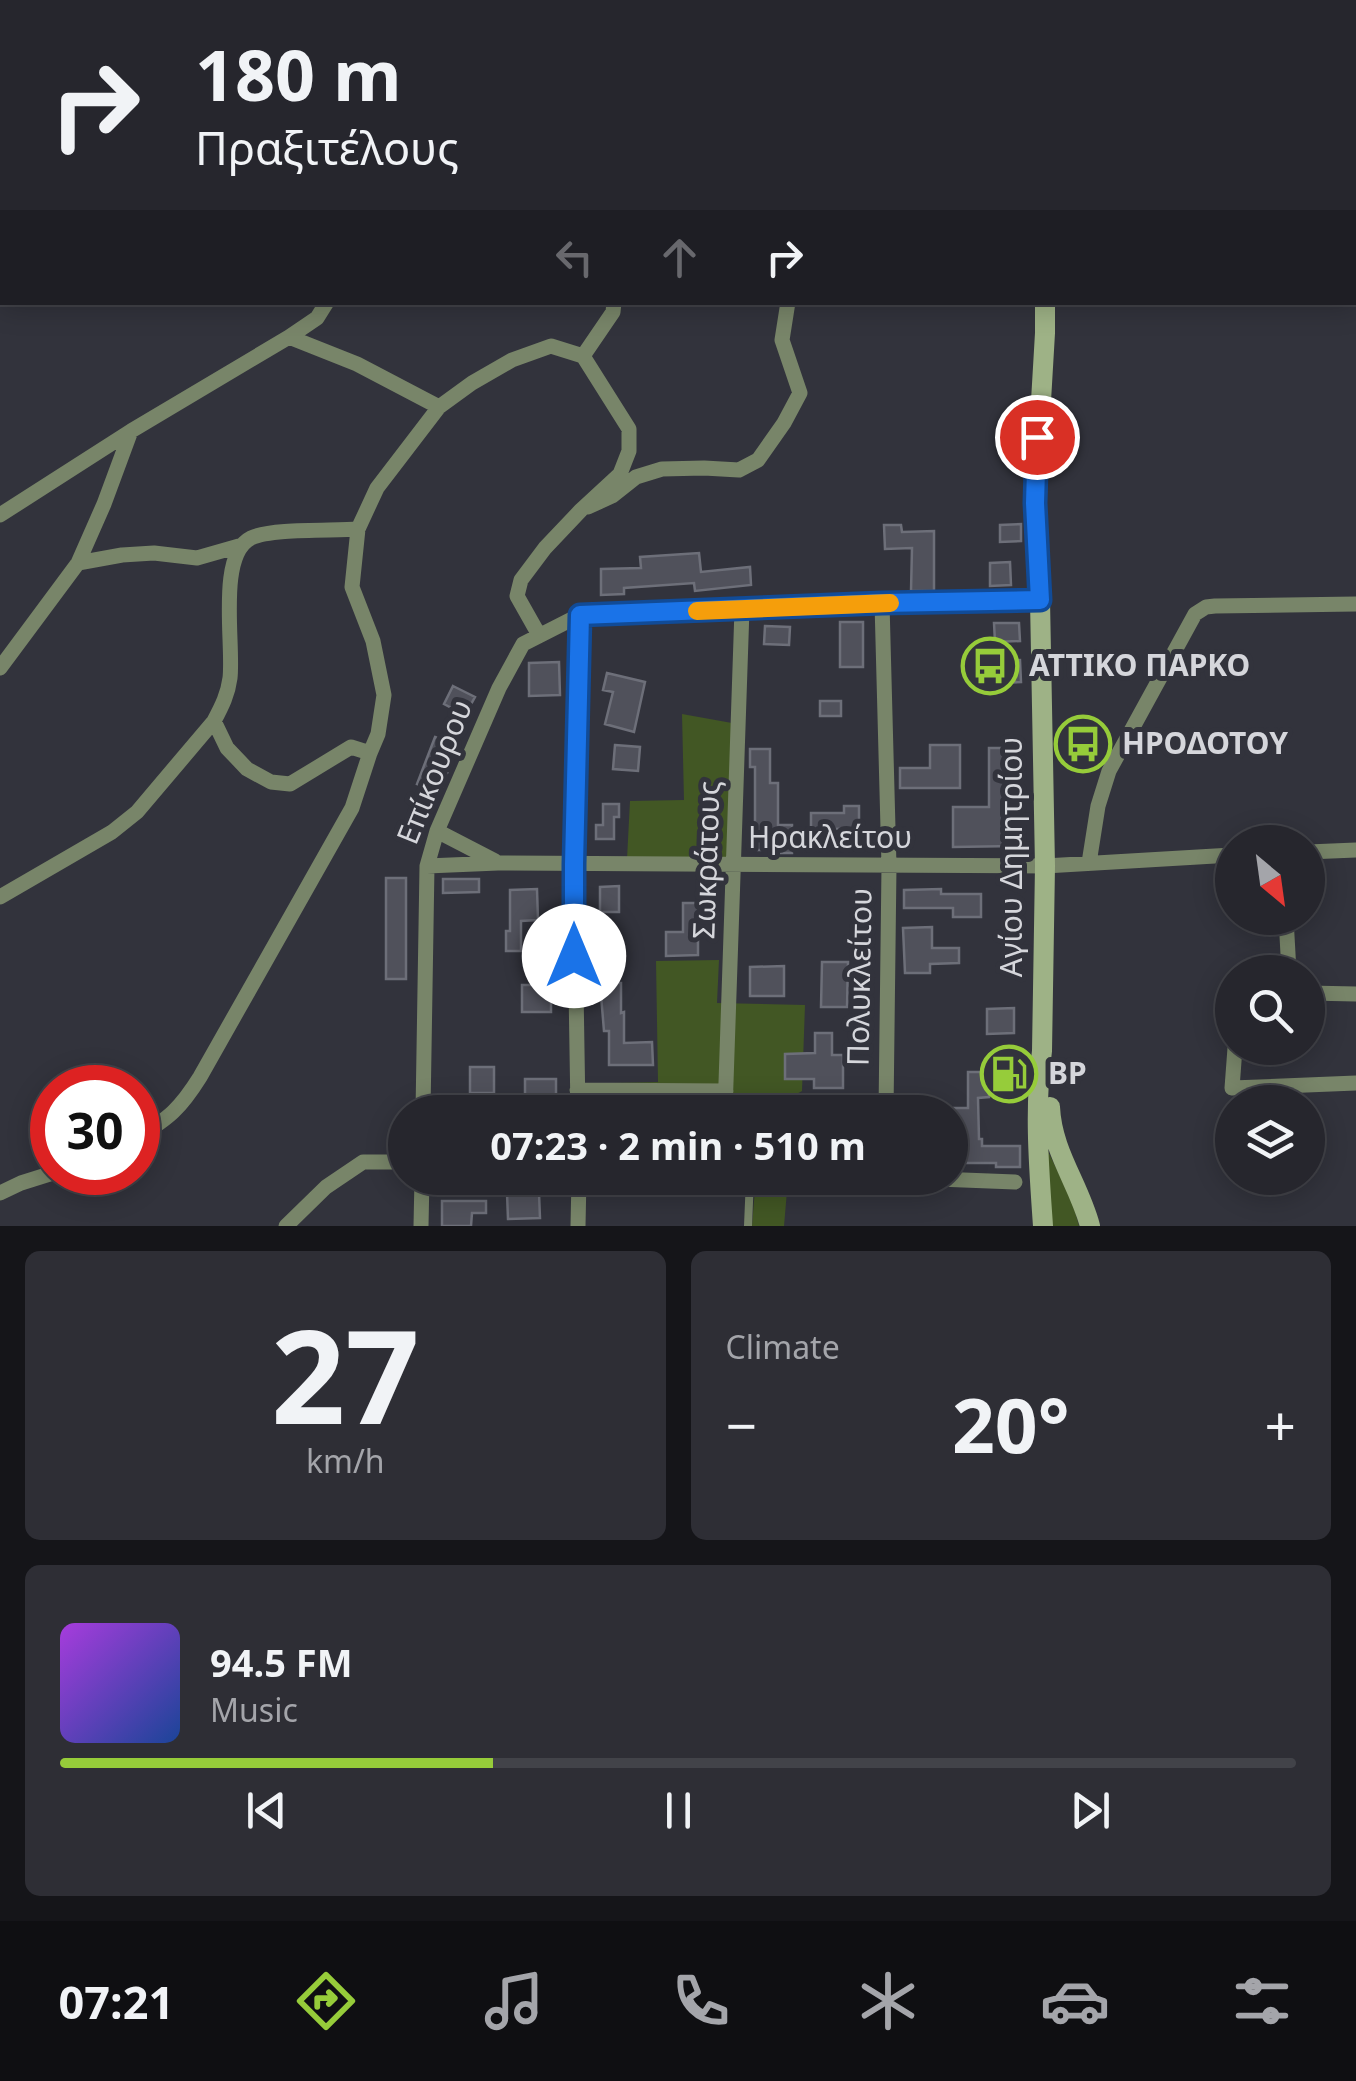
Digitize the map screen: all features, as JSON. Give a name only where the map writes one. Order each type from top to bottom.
[{"type":"street","points":[[0,515],[130,431],[289,337],[317,318],[324,305]]},
{"type":"street","points":[[583,356],[614,312],[614,305]]},
{"type":"street","points":[[581,510],[612,496],[636,477],[662,469],[740,470],[758,460],[800,392],[782,340],[788,305]]},
{"type":"street","name":"Αγίου Δημητρίου","points":[[1043,1226],[1038,1095],[1044,866],[1035,503],[1045,305]]},
{"type":"street","points":[[289,337],[357,364],[439,407]]},
{"type":"street","points":[[160,1123],[183,1104],[200,1078],[352,808],[378,734],[384,695],[373,641],[352,587],[358,529],[377,488],[439,407],[512,360],[551,346],[583,356],[629,428],[629,451],[620,474],[581,510],[521,580],[517,596],[540,636]]},
{"type":"street","points":[[0,668],[78,563],[130,431]]},
{"type":"street","points":[[78,563],[138,554],[196,558],[239,546],[254,536],[358,529]]},
{"type":"street","points":[[0,897],[112,832],[137,812],[214,721],[227,696],[230,575],[239,546]]},
{"type":"street","points":[[577,1095],[574,864],[580,615],[1040,600]]},
{"type":"street","name":"Πολυκλείτου","points":[[882,603],[889,866],[886,1095]]},
{"type":"street","points":[[1089,863],[1098,806],[1109,770],[1195,614],[1214,606],[1356,604]]},
{"type":"street","name":"Σωκράτους","points":[[726,1095],[742,609]]},
{"type":"street","name":"Επίκουρου","points":[[423,1095],[428,866],[438,831],[498,688],[523,644],[580,615]]},
{"type":"street","points":[[214,721],[227,748],[247,769],[271,782],[290,784],[351,748],[370,752]]},
{"type":"street","points":[[438,831],[498,863]]},
{"type":"street","points":[[1325,851],[1356,850]]},
{"type":"street","name":"Ηρακλείτου","points":[[428,866],[1044,866],[1215,856]]},
{"type":"street","points":[[1325,993],[1356,994]]},
{"type":"street","name":"Αγίου Δημητρίου","points":[[1042,1053],[1050,1079],[1053,1134],[1090,1226]]},
{"type":"street","points":[[1233,1065],[1232,1088],[1356,1083]]},
{"type":"street","points":[[577,1090],[726,1091]]},
{"type":"street","points":[[286,1226],[326,1187],[363,1162],[388,1162]]},
{"type":"street","points":[[0,1193],[30,1180]]},
{"type":"street","points":[[968,1180],[1015,1182]]},
{"type":"street","points":[[421,1226],[422,1195]]},
{"type":"street","points":[[578,1195],[578,1226]]},
{"type":"lane","points":[[748,1226],[749,1195]]},
{"type":"green space","points":[[682,714],[732,723],[728,868],[627,859],[630,801],[684,800]]},
{"type":"green space","points":[[719,960],[717,1003],[805,1005],[802,1091],[795,1095],[571,1095],[571,1084],[658,1082],[656,961]]},
{"type":"green space","points":[[1045,1145],[1072,1201],[1079,1226],[1051,1226]]},
{"type":"green space","points":[[755,1195],[787,1195],[784,1226],[752,1226]]},
{"type":"building","points":[[1021,524],[1021,541],[1000,542],[1000,525]]},
{"type":"building","points":[[884,525],[901,525],[902,532],[934,531],[934,591],[911,591],[912,548],[885,549]]},
{"type":"building","points":[[699,553],[701,572],[750,567],[751,585],[695,591],[694,583],[624,588],[624,594],[601,595],[601,569],[641,568],[640,557]]},
{"type":"building","points":[[1010,562],[1011,585],[990,586],[990,563]]},
{"type":"building","points":[[840,622],[863,622],[863,667],[840,667]]},
{"type":"building","points":[[994,623],[1019,623],[1020,641],[995,642]]},
{"type":"building","points":[[765,626],[790,627],[789,645],[764,644]]},
{"type":"building","points":[[1020,660],[1021,682],[997,683],[996,661]]},
{"type":"building","points":[[559,662],[560,695],[529,696],[529,663]]},
{"type":"building","points":[[607,673],[645,682],[634,732],[605,724],[613,692],[603,690]]},
{"type":"building","points":[[453,686],[475,697],[465,715],[444,704]]},
{"type":"building","points":[[820,701],[841,701],[841,716],[820,716]]},
{"type":"building","points":[[435,737],[457,745],[440,793],[417,784]]},
{"type":"building","points":[[615,745],[640,747],[638,771],[613,769]]},
{"type":"building","points":[[930,745],[960,745],[960,788],[900,788],[900,768],[930,768]]},
{"type":"building","points":[[989,748],[1021,748],[1021,790],[1014,790],[1015,846],[953,847],[953,807],[989,807]]},
{"type":"building","points":[[750,749],[770,749],[770,783],[778,783],[778,825],[792,825],[792,853],[752,850],[755,767],[750,767]]},
{"type":"building","points":[[603,804],[619,804],[619,817],[614,817],[614,839],[596,839],[596,825],[603,825]]},
{"type":"building","points":[[844,806],[859,806],[859,828],[811,830],[811,813],[844,813]]},
{"type":"building","points":[[386,878],[406,878],[406,979],[386,979]]},
{"type":"building","points":[[443,879],[479,879],[479,892],[443,893]]},
{"type":"building","points":[[619,886],[619,912],[600,912],[600,887]]},
{"type":"building","points":[[537,889],[538,920],[521,921],[521,951],[506,951],[510,890]]},
{"type":"building","points":[[941,889],[941,894],[981,894],[981,917],[953,917],[953,908],[904,908],[904,890]]},
{"type":"building","points":[[683,903],[711,903],[711,920],[698,920],[698,955],[666,956],[666,932],[683,932]]},
{"type":"building","points":[[932,927],[932,948],[959,948],[959,963],[930,964],[930,973],[905,973],[903,928]]},
{"type":"building","points":[[822,962],[848,962],[847,1007],[821,1007]]},
{"type":"building","points":[[784,966],[784,996],[750,996],[750,967]]},
{"type":"building","points":[[600,983],[621,983],[624,1043],[652,1042],[653,1065],[609,1065],[609,1031],[604,1031]]},
{"type":"building","points":[[522,985],[551,985],[551,1012],[522,1012]]},
{"type":"building","points":[[1014,1008],[1014,1033],[987,1034],[987,1009]]},
{"type":"building","points":[[815,1033],[832,1033],[832,1055],[843,1055],[843,1088],[814,1088],[814,1079],[785,1079],[785,1054],[815,1053]]},
{"type":"building","points":[[470,1067],[494,1067],[494,1093],[470,1093]]},
{"type":"building","points":[[1018,1070],[1018,1084],[989,1085],[989,1097],[978,1098],[979,1139],[982,1146],[1020,1146],[1020,1167],[968,1163],[968,1072]]},
{"type":"building","points":[[525,1079],[556,1079],[556,1095],[525,1095]]},
{"type":"building","points":[[507,1195],[539,1195],[540,1218],[508,1219]]},
{"type":"building","points":[[442,1201],[486,1201],[486,1213],[472,1213],[471,1226],[442,1226]]},
{"type":"slow traffic","points":[[697,611],[890,603]]},
{"type":"place","name":"ΑΤΤΙΚΟ ΠΑΡΚΟ","points":[[990,666]]},
{"type":"place","name":"ΗΡΟΔΟΤΟΥ","points":[[1083,744]]},
{"type":"place","name":"BP","points":[[1009,1074]]},
{"type":"route","points":[[574,956],[580,615],[1040,600],[1035,503],[1037,437]]}]
